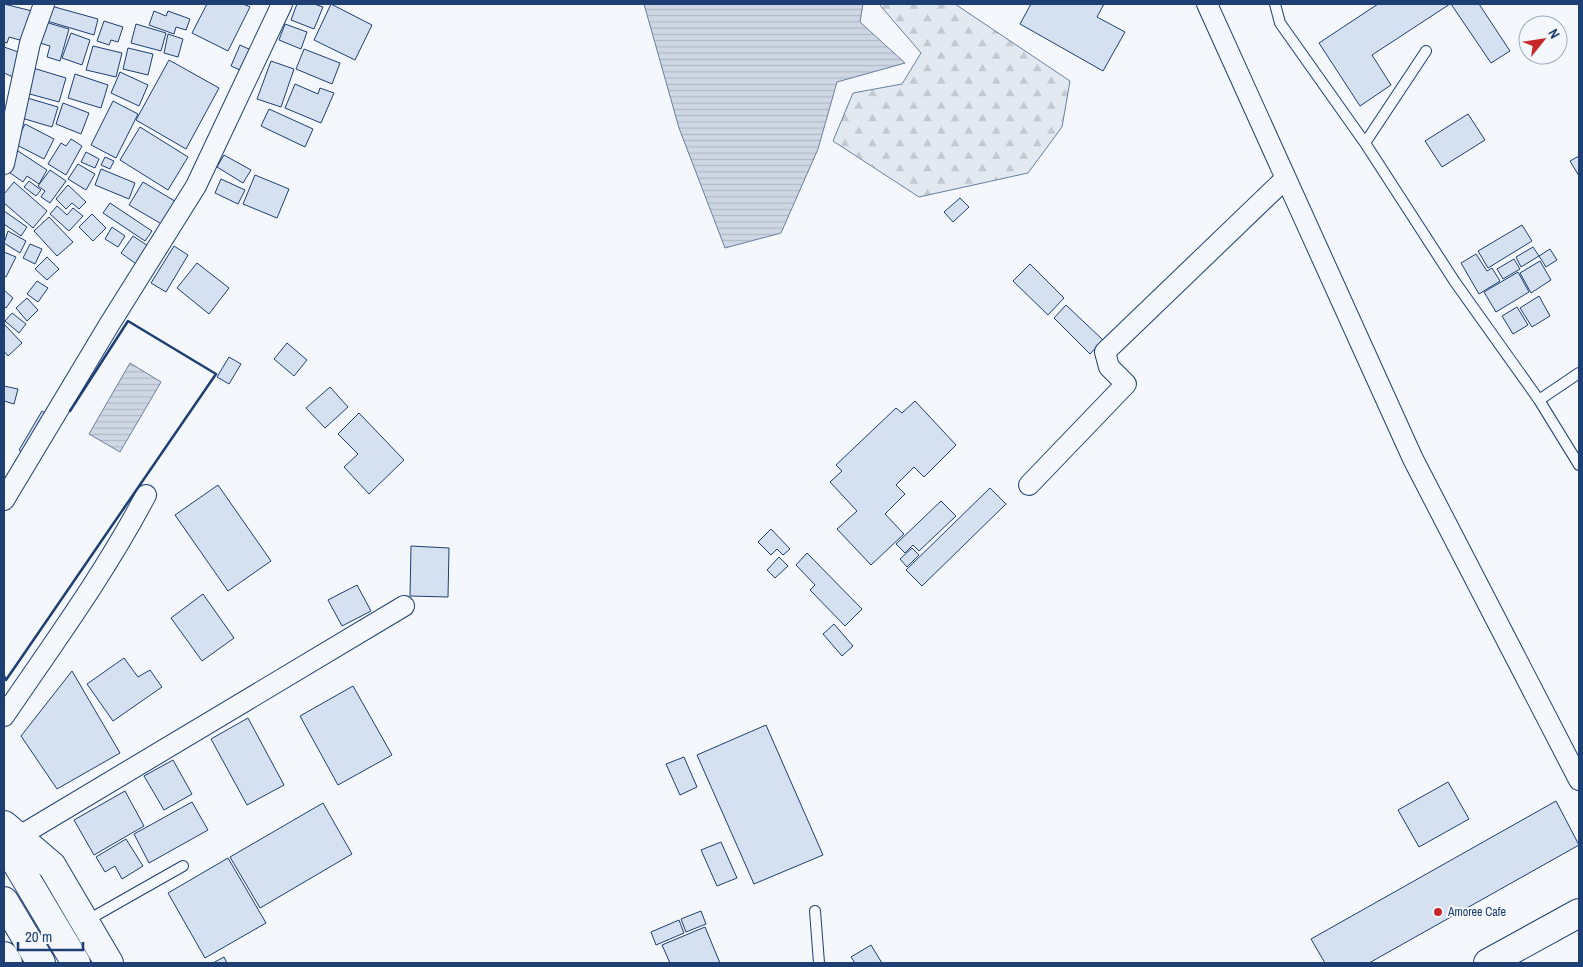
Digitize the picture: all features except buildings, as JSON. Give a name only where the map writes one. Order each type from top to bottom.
[{"type":"main road","points":[[8,834],[52,866],[109,963]]},
{"type":"main road","points":[[8,834],[76,963]]},
{"type":"main road","points":[[4,901],[41,963]]},
{"type":"main road","points":[[1488,963],[1579,913]]},
{"type":"main road","points":[[4,956],[8,963]]},
{"type":"street","points":[[4,164],[30,43],[44,4]]},
{"type":"street","points":[[4,500],[109,325],[196,186],[282,4]]},
{"type":"street","points":[[1207,4],[1413,459],[1579,780]]},
{"type":"street","points":[[1029,486],[1126,384],[1110,367],[1105,352],[1286,178]]},
{"type":"street","points":[[4,716],[101,573],[146,495]]},
{"type":"street","points":[[8,834],[404,606]]},
{"type":"lane","points":[[1275,4],[1280,23],[1364,143],[1455,282],[1539,400],[1579,465]]},
{"type":"lane","points":[[1364,143],[1426,51]]},
{"type":"lane","points":[[1539,400],[1579,373]]},
{"type":"lane","points":[[85,922],[183,866]]},
{"type":"lane","points":[[815,911],[819,963]]},
{"type":"green space","points":[[879,4],[955,4],[1070,81],[1062,127],[1028,173],[919,197],[833,141],[853,93],[902,84],[921,53]]},
{"type":"shaded area","points":[[644,4],[863,4],[860,22],[905,63],[837,82],[818,149],[781,233],[725,248],[679,128]]},
{"type":"shaded area","points":[[130,363],[161,382],[120,452],[89,434]]},
{"type":"wall","points":[[4,676],[6,680],[216,374],[128,321],[70,411]]},
{"type":"place","name":"Amoree Cafe","points":[[1438,912]]}]
